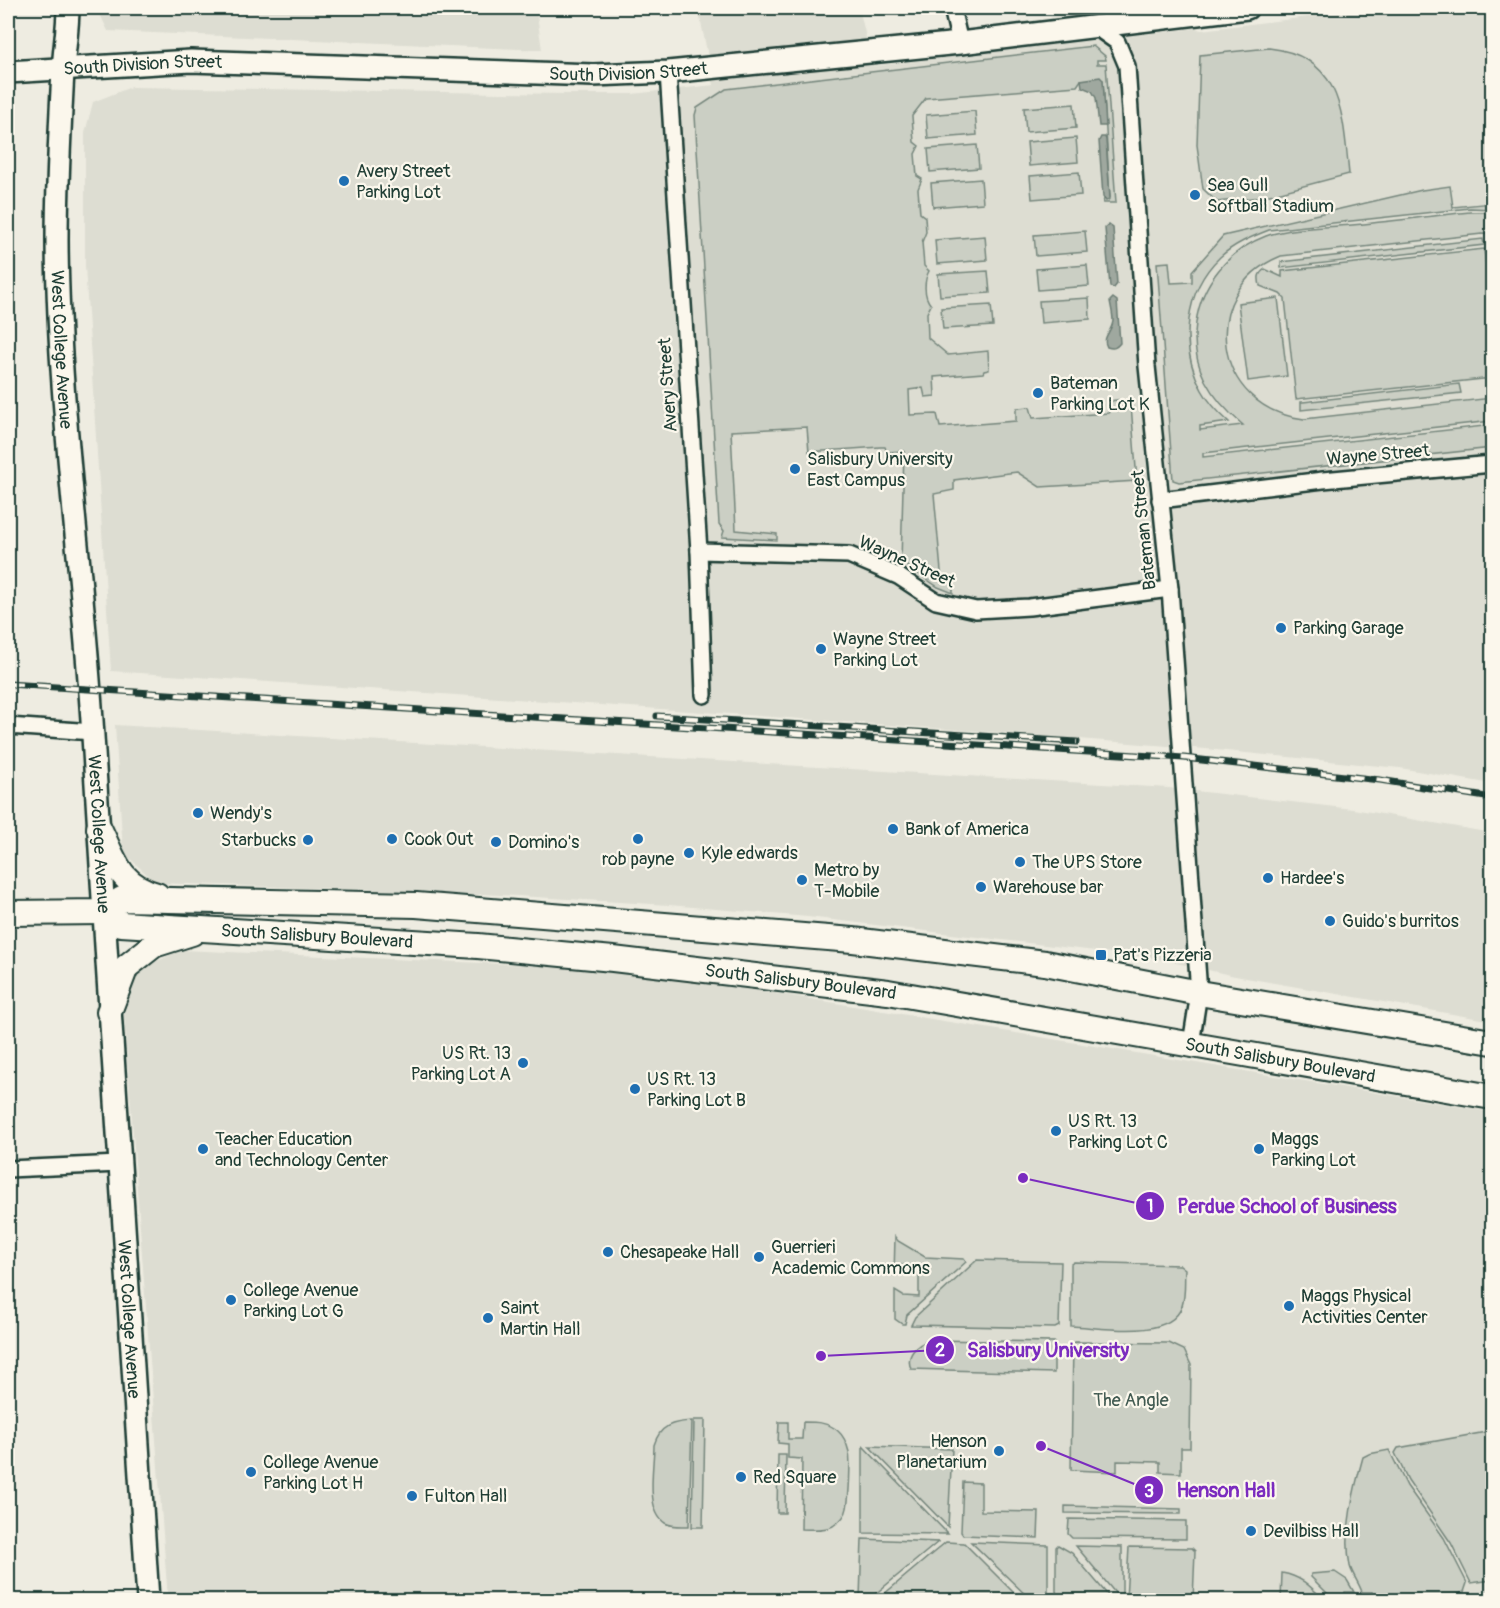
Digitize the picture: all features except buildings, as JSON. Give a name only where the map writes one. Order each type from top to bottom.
[{"type":"main road","points":[[99,828],[130,884],[140,891],[174,900]]},
{"type":"main road","name":"South Salisbury Boulevard","points":[[8,913],[103,912],[123,899],[416,905],[832,938],[1045,963],[1199,993],[1492,1042]]},
{"type":"main road","name":"South Salisbury Boulevard","points":[[103,912],[121,924],[478,946],[613,959],[888,992],[1492,1097]]},
{"type":"main road","points":[[478,946],[479,932],[490,926],[556,931],[591,919]]},
{"type":"main road","points":[[109,1012],[126,967],[154,945],[206,929]]},
{"type":"street","name":"West College Avenue","points":[[68,8],[63,68],[57,241],[70,483],[82,581],[93,732],[148,1600]]},
{"type":"street","points":[[952,8],[960,43]]},
{"type":"street","name":"South Division Street","points":[[8,72],[191,61],[593,75],[668,72],[960,43],[1202,10],[1247,8]]},
{"type":"street","name":"Bateman Street","points":[[1093,25],[1116,42],[1127,66],[1147,366],[1170,589],[1199,993],[1191,1044]]},
{"type":"street","name":"Avery Street","points":[[668,72],[699,551],[704,695]]},
{"type":"street","name":"Wayne Street","points":[[1160,500],[1312,481],[1492,464]]},
{"type":"street","name":"Wayne Street","points":[[699,551],[849,555],[898,576],[936,601],[976,610],[1029,607],[1170,589]]},
{"type":"street","points":[[8,726],[93,732]]},
{"type":"street","points":[[8,1169],[119,1164]]},
{"type":"shaded area","points":[[97,8],[536,8],[542,50],[108,31]]},
{"type":"shaded area","name":"Salisbury University East Campus","points":[[698,8],[859,8],[873,66],[1383,8],[1492,8],[1492,784],[1400,768],[1206,749],[111,671],[85,266],[85,133],[93,102],[131,87],[632,94],[714,85]]},
{"type":"shaded area","points":[[1100,77],[1103,80],[1106,126],[1099,126],[1096,98],[1092,91],[1082,87],[1081,80]]},
{"type":"shaded area","points":[[1101,137],[1105,137],[1106,140],[1110,198],[1106,201],[1103,197],[1099,141]]},
{"type":"shaded area","points":[[1109,225],[1113,228],[1117,284],[1114,288],[1110,287],[1105,228]]},
{"type":"shaded area","points":[[1113,298],[1117,301],[1120,343],[1111,348],[1107,347],[1105,340],[1113,321],[1110,301]]},
{"type":"shaded area","points":[[115,725],[1169,788],[1353,809],[1492,833],[1492,1021],[1235,976],[1154,958],[808,917],[669,905],[484,894],[449,898],[435,892],[156,883],[123,852]]},
{"type":"shaded area","points":[[182,950],[597,968],[769,992],[1492,1112],[1492,1600],[168,1600],[124,1015],[137,970]]},
{"type":"green space","points":[[1093,46],[1105,56],[1106,60],[1097,60],[1097,64],[1106,64],[1116,203],[1103,203],[1104,199],[1110,198],[1103,80],[1081,80],[1077,86],[926,98],[912,116],[914,142],[919,146],[915,154],[917,176],[922,179],[918,189],[920,213],[925,217],[926,232],[922,242],[924,266],[929,271],[925,288],[931,305],[927,313],[928,338],[948,355],[988,351],[989,370],[983,373],[934,377],[935,396],[925,397],[923,388],[909,390],[910,415],[937,414],[940,427],[1016,421],[1017,408],[1030,407],[1033,418],[1109,413],[1109,402],[1123,401],[1131,405],[1137,481],[1040,487],[1017,472],[954,480],[954,490],[934,494],[942,582],[953,584],[953,593],[938,587],[901,562],[904,451],[887,452],[885,447],[880,447],[809,452],[807,427],[731,431],[736,530],[777,534],[777,540],[722,537],[724,531],[719,524],[695,115],[697,108],[726,89]]},
{"type":"green space","points":[[1269,48],[1293,53],[1312,63],[1325,76],[1341,111],[1349,174],[1262,197],[1217,202],[1203,189],[1197,145],[1200,55]]},
{"type":"green space","points":[[1074,104],[1076,128],[1026,132],[1024,108]]},
{"type":"green space","points":[[975,111],[977,135],[928,139],[926,115]]},
{"type":"green space","points":[[1076,138],[1078,162],[1029,166],[1027,142]]},
{"type":"green space","points":[[977,145],[979,168],[930,172],[928,149]]},
{"type":"green space","points":[[1079,172],[1081,195],[1032,199],[1030,176]]},
{"type":"green space","points":[[981,179],[983,203],[933,207],[931,183]]},
{"type":"green space","points":[[1450,186],[1453,207],[1492,203],[1492,209],[1470,208],[1269,230],[1225,252],[1208,271],[1199,286],[1192,303],[1188,338],[1190,356],[1202,390],[1214,408],[1229,422],[1200,426],[1200,430],[1243,425],[1221,404],[1205,381],[1196,354],[1195,339],[1199,308],[1204,294],[1219,270],[1240,250],[1266,236],[1285,231],[1470,212],[1492,212],[1492,235],[1482,234],[1281,256],[1254,272],[1236,294],[1227,320],[1226,346],[1234,372],[1250,394],[1273,411],[1304,419],[1492,398],[1492,421],[1203,453],[1203,457],[1484,426],[1486,433],[1492,433],[1492,448],[1179,482],[1173,480],[1157,263],[1169,262],[1171,283],[1192,282],[1192,271],[1223,236],[1422,190]]},
{"type":"green space","points":[[1085,231],[1087,252],[1036,256],[1034,235]]},
{"type":"green space","points":[[985,236],[987,260],[937,264],[935,240]]},
{"type":"green space","points":[[1483,239],[1484,245],[1281,268],[1281,262]]},
{"type":"green space","points":[[1484,249],[1492,322],[1492,378],[1296,399],[1285,299],[1280,294],[1260,286],[1259,276],[1265,269],[1282,277],[1282,271]]},
{"type":"green space","points":[[1087,265],[1089,286],[1038,290],[1036,269]]},
{"type":"green space","points":[[988,271],[990,293],[940,296],[938,274]]},
{"type":"green space","points":[[1089,298],[1090,319],[1041,323],[1039,301]]},
{"type":"green space","points":[[1278,298],[1287,376],[1248,381],[1238,303]]},
{"type":"green space","points":[[991,305],[993,326],[943,329],[941,308]]},
{"type":"green space","points":[[1459,384],[1461,393],[1301,410],[1301,402]]},
{"type":"green space","points":[[895,1237],[925,1257],[964,1259],[966,1262],[907,1315],[905,1324],[895,1319],[895,1291],[903,1296],[919,1297],[919,1266],[899,1265],[894,1276]]},
{"type":"green space","points":[[977,1260],[1061,1262],[1059,1326],[1055,1328],[911,1325],[915,1317]]},
{"type":"green space","points":[[1074,1262],[1180,1265],[1185,1269],[1182,1306],[1175,1317],[1164,1324],[1150,1328],[1133,1330],[1071,1326],[1071,1264]]},
{"type":"green space","points":[[930,1340],[1054,1342],[1054,1373],[911,1369],[910,1359],[913,1351]]},
{"type":"green space","name":"The Angle","points":[[1075,1342],[1169,1343],[1184,1350],[1191,1365],[1190,1448],[1181,1448],[1181,1473],[1160,1472],[1160,1462],[1117,1461],[1117,1472],[1071,1470],[1073,1344]]},
{"type":"green space","points":[[694,1420],[705,1420],[703,1527],[692,1527]]},
{"type":"green space","points":[[692,1421],[689,1526],[671,1525],[659,1517],[655,1508],[652,1487],[654,1445],[660,1433],[668,1426]]},
{"type":"green space","points":[[779,1422],[788,1422],[788,1439],[802,1439],[803,1422],[808,1422],[830,1426],[845,1440],[850,1457],[848,1503],[844,1516],[829,1528],[801,1529],[802,1459],[788,1458],[788,1444],[778,1443]]},
{"type":"green space","points":[[1492,1431],[1492,1580],[1471,1583],[1451,1543],[1408,1480],[1395,1453],[1398,1448]]},
{"type":"green space","points":[[863,1446],[948,1534],[863,1533]]},
{"type":"green space","points":[[869,1446],[952,1449],[948,1527]]},
{"type":"green space","points":[[1389,1450],[1407,1486],[1444,1538],[1467,1583],[1464,1592],[1444,1600],[1372,1600],[1372,1592],[1362,1592],[1351,1569],[1348,1553],[1353,1497],[1363,1457]]},
{"type":"green space","points":[[778,1455],[786,1455],[785,1513],[777,1513]]},
{"type":"green space","points":[[963,1482],[981,1483],[981,1511],[1039,1512],[1038,1538],[963,1535],[961,1532]]},
{"type":"green space","points":[[1065,1506],[1181,1509],[1181,1514],[1065,1513]]},
{"type":"green space","points":[[1069,1519],[1186,1521],[1186,1539],[1072,1538],[1068,1534]]},
{"type":"green space","points":[[862,1539],[938,1542],[868,1600],[863,1600],[860,1598]]},
{"type":"green space","points":[[946,1542],[964,1543],[1021,1600],[877,1600]]},
{"type":"green space","points":[[971,1542],[1048,1545],[1048,1600],[1031,1600]]},
{"type":"green space","points":[[1058,1545],[1072,1553],[1112,1600],[1058,1600],[1056,1547]]},
{"type":"green space","points":[[1076,1546],[1122,1547],[1122,1600],[1121,1600]]},
{"type":"green space","points":[[1129,1547],[1192,1548],[1195,1551],[1193,1600],[1126,1600]]},
{"type":"green space","points":[[1335,1572],[1347,1580],[1354,1592],[1345,1592],[1344,1600],[1332,1598],[1311,1577],[1311,1574]]},
{"type":"green space","points":[[1282,1573],[1300,1579],[1324,1600],[1281,1600]]},
{"type":"railway","points":[[8,684],[1184,758],[1380,780],[1492,798]]},
{"type":"railway","points":[[657,716],[1077,742]]},
{"type":"place","name":"Avery Street Parking Lot","points":[[344,181]]},
{"type":"place","name":"Sea Gull Softball Stadium","points":[[1195,195]]},
{"type":"place","name":"Bateman Parking Lot K","points":[[1038,393]]},
{"type":"place","name":"Salisbury University East Campus","points":[[795,469]]},
{"type":"place","name":"Parking Garage","points":[[1281,628]]},
{"type":"place","name":"Wayne Street Parking Lot","points":[[821,649]]},
{"type":"place","name":"Wendy's","points":[[198,813]]},
{"type":"place","name":"Bank of America","points":[[893,829]]},
{"type":"place","name":"Cook Out","points":[[392,839]]},
{"type":"place","name":"rob payne","points":[[638,839]]},
{"type":"place","name":"Starbucks","points":[[308,840]]},
{"type":"place","name":"Domino's","points":[[496,842]]},
{"type":"place","name":"Kyle edwards","points":[[689,853]]},
{"type":"place","name":"The UPS Store","points":[[1020,862]]},
{"type":"place","name":"Hardee's","points":[[1268,878]]},
{"type":"place","name":"Metro by T-Mobile","points":[[802,880]]},
{"type":"place","name":"Warehouse bar","points":[[981,887]]},
{"type":"place","name":"Guido's burritos","points":[[1330,921]]},
{"type":"place","name":"Pat's Pizzeria","points":[[1101,955]]},
{"type":"place","name":"US Rt. 13 Parking Lot A","points":[[523,1063]]},
{"type":"place","name":"US Rt. 13 Parking Lot B","points":[[635,1089]]},
{"type":"place","name":"US Rt. 13 Parking Lot C","points":[[1056,1131]]},
{"type":"place","name":"Teacher Education and Technology Center","points":[[203,1149]]},
{"type":"place","name":"Maggs Parking Lot","points":[[1259,1149]]},
{"type":"place","name":"Perdue School of Business","points":[[1023,1178]]},
{"type":"place","name":"Chesapeake Hall","points":[[608,1252]]},
{"type":"place","name":"Guerrieri Academic Commons","points":[[759,1257]]},
{"type":"place","name":"College Avenue Parking Lot G","points":[[231,1300]]},
{"type":"place","name":"Maggs Physical Activities Center","points":[[1289,1306]]},
{"type":"place","name":"Saint Martin Hall","points":[[488,1318]]},
{"type":"place","name":"Salisbury University","points":[[821,1356]]},
{"type":"place","name":"Henson Hall","points":[[1041,1446]]},
{"type":"place","name":"Henson Planetarium","points":[[999,1451]]},
{"type":"place","name":"College Avenue Parking Lot H","points":[[251,1472]]},
{"type":"place","name":"Red Square","points":[[741,1477]]},
{"type":"place","name":"Fulton Hall","points":[[412,1496]]},
{"type":"place","name":"Devilbiss Hall","points":[[1251,1531]]}]
